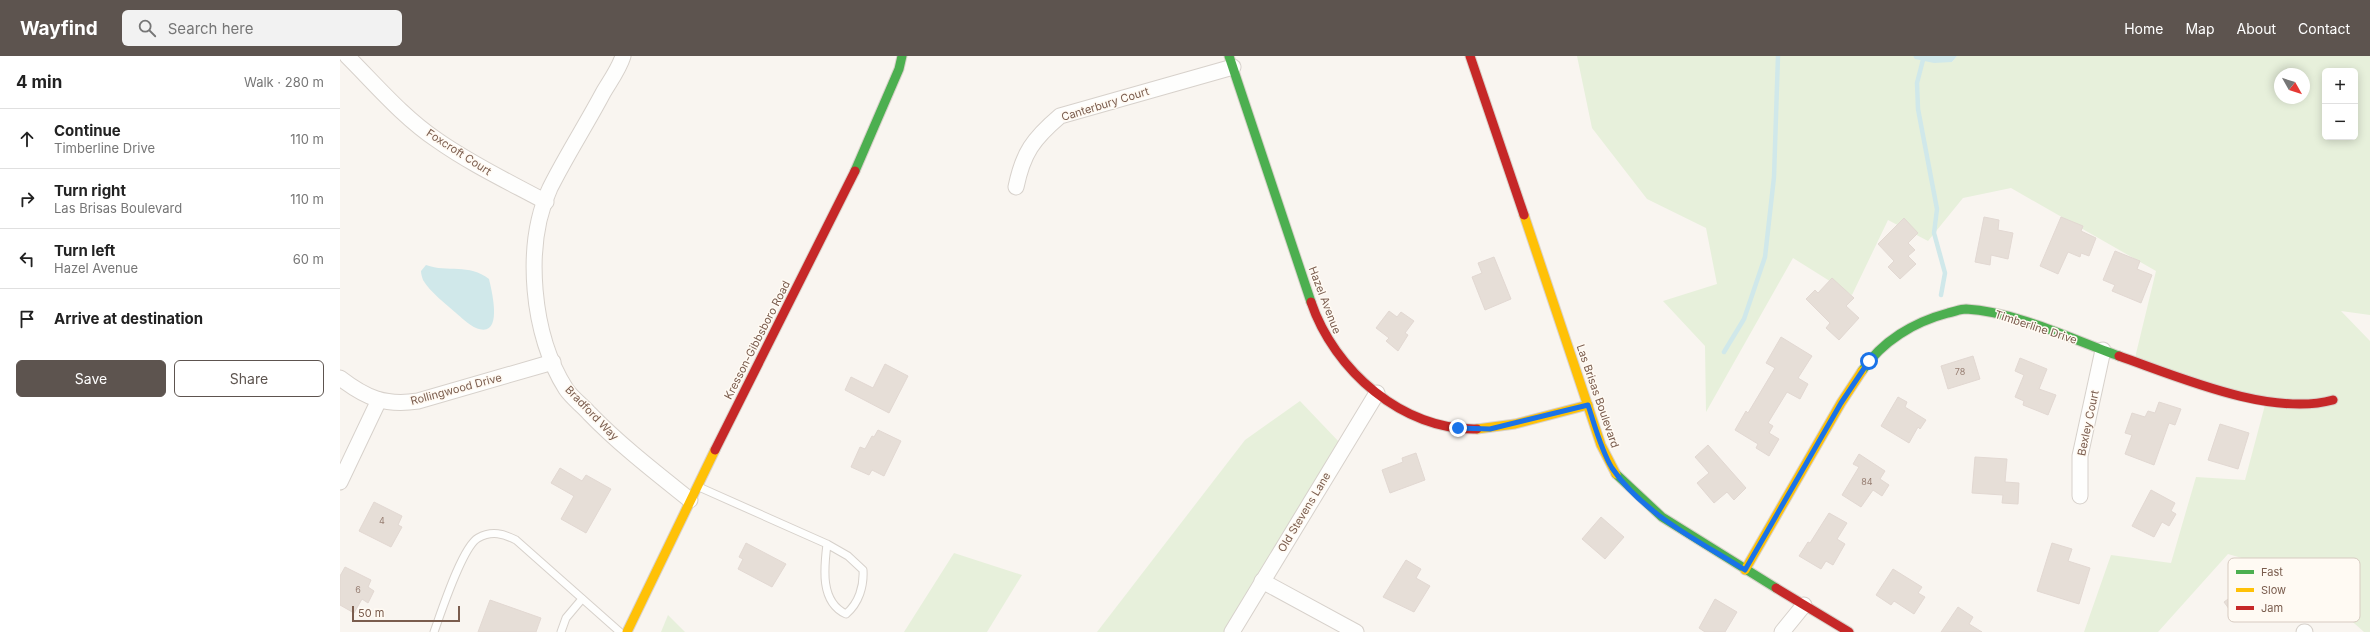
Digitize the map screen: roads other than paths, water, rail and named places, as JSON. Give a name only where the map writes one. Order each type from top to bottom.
[{"type":"street","name":"Foxcroft Court","points":[[347,56],[395,105],[436,139],[486,171],[546,202]]},
{"type":"street","name":"Bradford Way","points":[[623,56],[550,190],[535,254],[534,293],[538,318],[553,362],[566,390],[603,427],[643,463],[690,500]]},
{"type":"street","name":"Kresson-Gibbsboro Road","points":[[627,632],[696,486],[862,158],[899,69],[902,56]]},
{"type":"street","name":"Las Brisas Boulevard","points":[[1470,56],[1588,405],[1611,466],[1621,480],[1662,517],[1745,570],[1849,632]]},
{"type":"street","name":"Hazel Avenue","points":[[1231,61],[1317,319],[1329,343],[1348,367],[1377,393],[1416,418],[1433,425],[1458,428],[1490,429],[1588,405]]},
{"type":"street","name":"Canterbury Court","points":[[1016,187],[1021,163],[1031,146],[1044,129],[1060,116],[1231,61]]},
{"type":"street","name":"Timberline Drive","points":[[1745,570],[1841,403],[1869,361],[1889,341],[1914,325],[1964,309],[2000,313],[2195,383],[2267,402],[2315,405],[2333,400]]},
{"type":"street","name":"Bexley Court","points":[[2080,496],[2080,456],[2104,350]]},
{"type":"street","name":"Rollingwood Drive","points":[[340,378],[361,392],[379,400],[397,404],[418,401],[553,362]]},
{"type":"street","name":"Old Stevens Lane","points":[[1232,632],[1377,393]]},
{"type":"street","points":[[340,482],[379,400]]},
{"type":"street","points":[[1262,581],[1356,632]]},
{"type":"street","points":[[1782,632],[1804,605]]},
{"type":"lane","points":[[696,486],[827,544],[848,556],[863,570],[864,586],[851,610],[846,614],[838,610],[832,603],[825,585],[827,544]]},
{"type":"lane","points":[[434,632],[454,580],[468,550],[477,538],[491,533],[504,534],[516,540],[620,632]]},
{"type":"lane","points":[[561,632],[566,618],[582,599]]},
{"type":"water","points":[[1913,56],[1957,56],[1952,62],[1934,63],[1915,59]]},
{"type":"water","points":[[426,265],[474,271],[489,279],[494,303],[493,321],[490,327],[485,330],[473,327],[434,293],[422,277],[421,271]]},
{"type":"waterway","points":[[1724,352],[1744,319],[1765,257],[1774,177],[1778,56]]},
{"type":"waterway","points":[[1924,56],[1917,83],[1918,109],[1937,209],[1934,233],[1945,273],[1941,295]]}]
